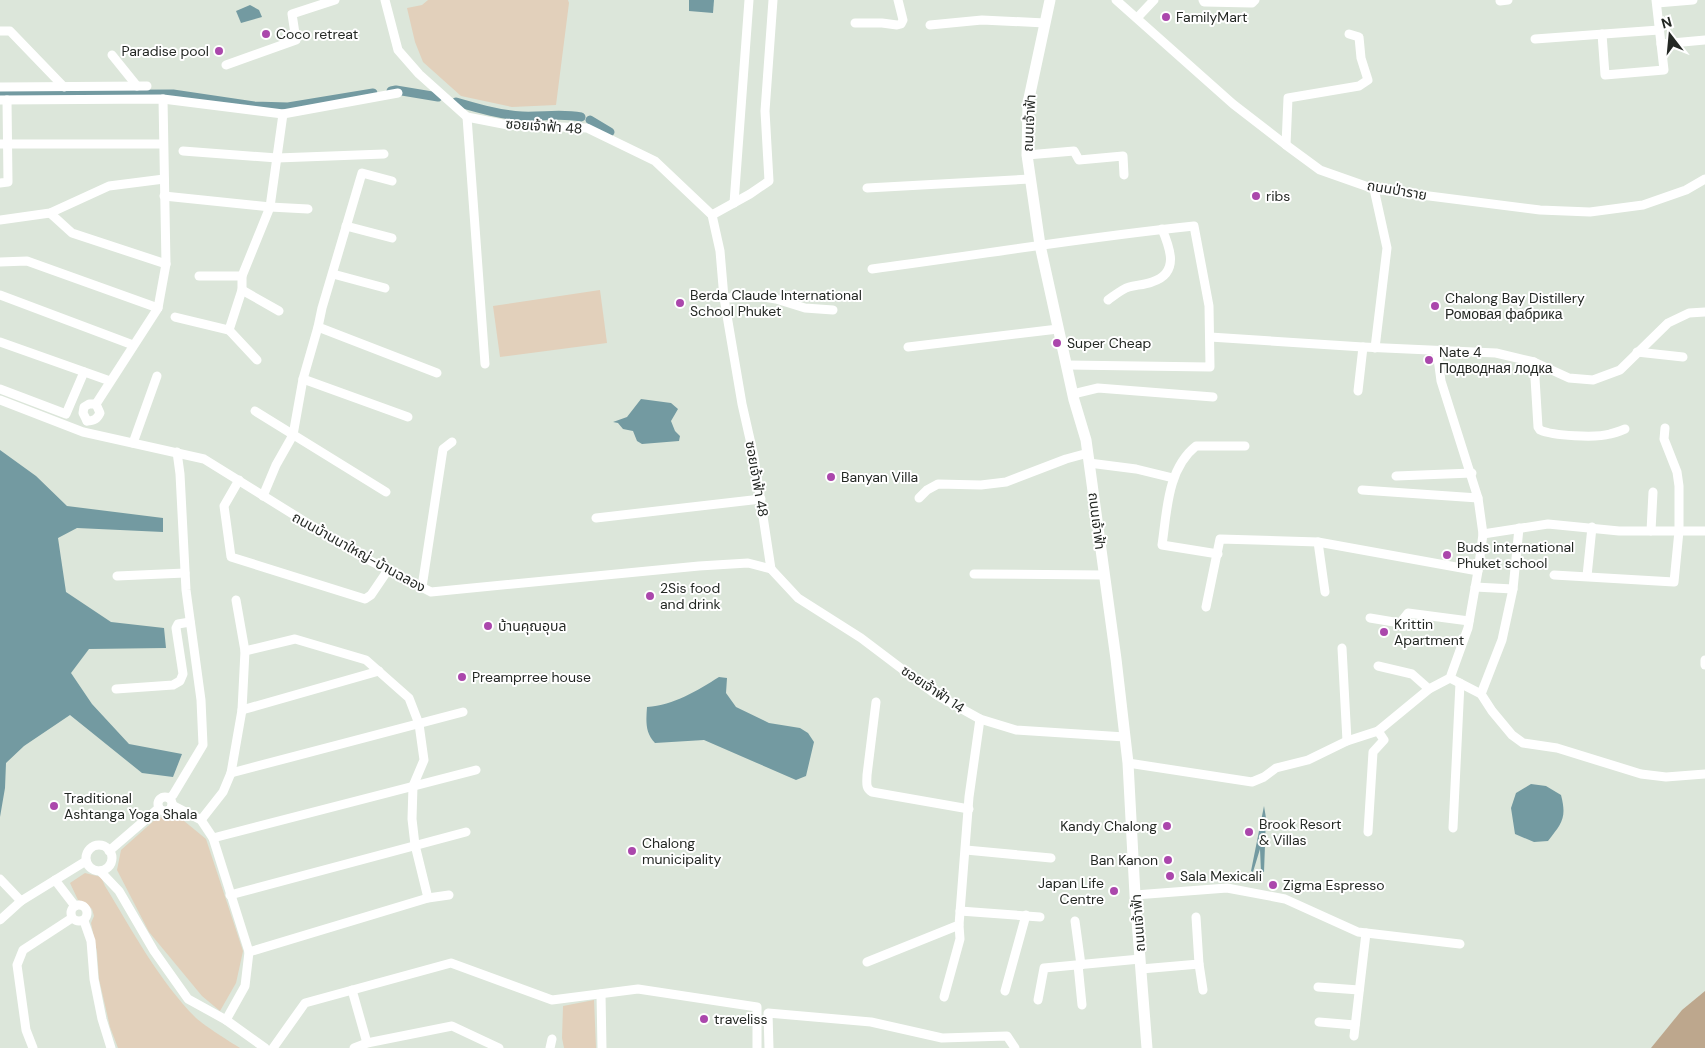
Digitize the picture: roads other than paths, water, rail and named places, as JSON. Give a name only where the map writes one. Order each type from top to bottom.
[{"type":"main road","name":"ถนนเจ้าฟ้า","points":[[1050,0],[1028,103],[1027,154],[1040,245],[1089,458],[1128,763],[1147,1048]]},
{"type":"street","points":[[226,65],[296,40],[292,14],[336,0]]},
{"type":"street","points":[[386,0],[398,50],[419,74],[467,117],[485,364]]},
{"type":"street","points":[[734,203],[749,0]]},
{"type":"street","points":[[712,215],[769,181],[765,111],[774,0]]},
{"type":"street","points":[[855,23],[901,24],[903,20],[898,0]]},
{"type":"street","name":"ถนนป่าราย","points":[[1116,0],[1233,104],[1286,146],[1320,170],[1374,189],[1540,210],[1590,212],[1643,205],[1686,190],[1705,179]]},
{"type":"street","points":[[1137,18],[1154,0]]},
{"type":"street","points":[[1203,0],[1204,2],[1252,3],[1255,0]]},
{"type":"street","points":[[1602,34],[1606,75],[1664,70],[1656,2],[1693,0]]},
{"type":"street","points":[[930,26],[982,20],[1045,24]]},
{"type":"street","points":[[1535,39],[1660,30]]},
{"type":"street","points":[[0,31],[10,31],[64,87]]},
{"type":"street","points":[[1286,146],[1288,98],[1359,86],[1368,80],[1361,58],[1359,37],[1349,34]]},
{"type":"street","points":[[1661,44],[1705,40]]},
{"type":"street","points":[[112,56],[137,86]]},
{"type":"street","points":[[0,87],[147,86]]},
{"type":"street","points":[[0,184],[8,182],[4,144],[4,100],[163,99],[283,114],[398,93]]},
{"type":"street","points":[[83,432],[87,421],[84,418],[84,407],[89,404],[96,404],[158,308],[166,264],[163,99]]},
{"type":"street","points":[[229,330],[242,290],[242,276],[270,207],[283,114]]},
{"type":"street","name":"ซอยเจ้าฟ้า 48","points":[[467,117],[508,125],[586,128],[655,161],[712,215],[720,251],[724,298],[761,499],[771,569]]},
{"type":"street","points":[[4,144],[163,144]]},
{"type":"street","points":[[183,151],[277,158],[384,154]]},
{"type":"street","points":[[1027,154],[1074,151],[1079,160],[1122,156],[1124,175]]},
{"type":"street","points":[[263,496],[276,465],[292,435],[303,379],[362,173],[392,180]]},
{"type":"street","points":[[0,220],[50,213],[109,186],[164,179]]},
{"type":"street","points":[[866,188],[1030,179]]},
{"type":"street","points":[[1374,189],[1387,248],[1375,348]]},
{"type":"street","points":[[164,196],[308,209]]},
{"type":"street","points":[[50,213],[72,233],[166,264]]},
{"type":"street","points":[[346,226],[392,238]]},
{"type":"street","points":[[872,269],[1040,245],[1194,226],[1209,306],[1210,367],[1067,365]]},
{"type":"street","points":[[1108,300],[1127,287],[1162,278],[1168,270],[1171,255],[1162,229]]},
{"type":"street","points":[[0,262],[27,261],[158,308]]},
{"type":"street","points":[[333,274],[385,288]]},
{"type":"street","points":[[199,276],[242,276]]},
{"type":"street","points":[[242,290],[279,311]]},
{"type":"street","points":[[0,294],[134,345]]},
{"type":"street","points":[[724,298],[776,299],[805,308],[833,310]]},
{"type":"street","points":[[1210,337],[1375,348],[1496,353],[1534,362],[1570,378],[1593,380],[1620,370],[1668,323],[1689,313],[1705,312]]},
{"type":"street","points":[[175,317],[229,330],[257,360]]},
{"type":"street","points":[[318,327],[437,373]]},
{"type":"street","points":[[908,347],[1058,329]]},
{"type":"street","points":[[0,342],[110,381]]},
{"type":"street","points":[[1358,391],[1363,347]]},
{"type":"street","points":[[1128,763],[1252,782],[1264,777],[1276,768],[1308,760],[1347,741],[1378,731],[1429,689],[1450,678],[1469,621],[1483,534],[1472,473],[1441,381],[1437,351]]},
{"type":"street","points":[[1637,352],[1684,356]]},
{"type":"street","points":[[1534,362],[1538,427],[1540,430],[1560,434],[1595,436],[1610,435],[1625,429]]},
{"type":"street","points":[[0,389],[66,414],[84,372]]},
{"type":"street","points":[[133,443],[157,376]]},
{"type":"street","points":[[303,379],[408,417]]},
{"type":"street","points":[[1073,394],[1098,388],[1213,397]]},
{"type":"street","name":"ถนนบ้านนาใหญ่-บ้านฉลอง","points":[[0,400],[83,432],[204,459],[357,554],[431,592],[699,566],[748,563],[771,569]]},
{"type":"street","points":[[255,411],[386,492]]},
{"type":"street","points":[[1554,575],[1674,582],[1679,531],[1679,486],[1678,472],[1664,440],[1666,428]]},
{"type":"street","points":[[422,587],[443,449],[452,442]]},
{"type":"street","points":[[1218,554],[1162,545],[1173,478],[1185,456],[1196,446],[1245,446]]},
{"type":"street","points":[[171,801],[203,745],[201,700],[185,573],[180,474],[177,452]]},
{"type":"street","points":[[919,498],[927,490],[938,484],[981,485],[1006,482],[1066,459],[1089,458],[1173,478]]},
{"type":"street","points":[[1396,476],[1472,473]]},
{"type":"street","points":[[239,480],[224,506],[231,557],[365,599],[371,595],[388,570]]},
{"type":"street","points":[[1362,490],[1478,498]]},
{"type":"street","points":[[1651,531],[1653,492]]},
{"type":"street","points":[[596,518],[761,499]]},
{"type":"street","points":[[1483,534],[1548,524],[1619,531],[1705,531]]},
{"type":"street","points":[[1587,576],[1592,527]]},
{"type":"street","points":[[1481,694],[1502,640],[1514,590],[1519,528]]},
{"type":"street","points":[[1206,607],[1220,539],[1318,542],[1478,571]]},
{"type":"street","points":[[1318,542],[1325,592]]},
{"type":"street","name":"ซอยเจ้าฟ้า 14","points":[[771,569],[798,598],[860,638],[935,694],[980,720],[1016,730],[1125,738]]},
{"type":"street","points":[[117,576],[185,573]]},
{"type":"street","points":[[974,574],[1104,575]]},
{"type":"street","points":[[1475,587],[1514,590]]},
{"type":"street","points":[[202,820],[223,792],[231,772],[242,710],[245,651],[236,600]]},
{"type":"street","points":[[1370,618],[1400,623],[1408,613],[1469,621]]},
{"type":"street","points":[[116,689],[173,685],[180,681],[183,674],[176,628],[178,624],[190,622]]},
{"type":"street","points":[[245,651],[295,639],[366,660],[409,698],[419,724],[424,760],[413,786],[412,819],[415,845],[428,898]]},
{"type":"street","points":[[1342,648],[1347,741]]},
{"type":"street","points":[[1705,660],[1705,665]]},
{"type":"street","points":[[1378,666],[1412,674],[1429,689]]},
{"type":"street","points":[[242,710],[378,671]]},
{"type":"street","points":[[1450,678],[1481,694],[1512,735],[1523,743],[1557,748],[1641,774],[1666,777],[1705,774]]},
{"type":"street","points":[[1453,828],[1460,683]]},
{"type":"street","points":[[876,702],[867,774],[866,787],[868,790],[969,809]]},
{"type":"street","points":[[231,772],[464,712]]},
{"type":"street","points":[[944,996],[960,939],[959,925],[969,809],[980,720]]},
{"type":"street","points":[[1368,832],[1373,752],[1384,740],[1378,731]]},
{"type":"street","points":[[213,838],[476,770]]},
{"type":"street","points":[[109,851],[158,808],[158,800],[161,797],[202,820],[213,838],[249,952],[245,986],[226,1020]]},
{"type":"street","points":[[230,895],[466,832]]},
{"type":"street","points":[[100,871],[105,869],[110,863],[111,854],[102,846],[92,847],[86,855],[86,861],[91,869],[100,871],[119,891],[154,951],[188,999],[226,1020],[265,1048]]},
{"type":"street","points":[[966,850],[1051,858]]},
{"type":"street","points":[[0,920],[22,901],[86,861]]},
{"type":"street","points":[[0,879],[22,901]]},
{"type":"street","points":[[55,880],[75,906]]},
{"type":"street","points":[[1136,895],[1227,888],[1285,899],[1358,932],[1460,944]]},
{"type":"street","points":[[249,952],[428,898],[449,895]]},
{"type":"street","points":[[72,918],[72,910],[75,906]]},
{"type":"street","points":[[72,918],[80,922],[86,918],[88,911],[82,906],[75,906]]},
{"type":"street","points":[[960,911],[1040,917]]},
{"type":"street","points":[[1005,991],[1026,916]]},
{"type":"street","points":[[1196,917],[1203,990]]},
{"type":"street","points":[[33,1048],[26,1030],[17,965],[23,950],[72,918]]},
{"type":"street","points":[[84,920],[92,941],[94,979],[102,1019],[112,1048]]},
{"type":"street","points":[[1075,921],[1082,1004]]},
{"type":"street","points":[[867,962],[959,925]]},
{"type":"street","points":[[1354,1036],[1366,932]]},
{"type":"street","points":[[273,1048],[305,1003],[451,963],[552,1000],[638,989],[756,1007],[757,1048]]},
{"type":"street","points":[[1038,1000],[1044,968],[1079,965],[1199,964]]},
{"type":"street","points":[[1318,987],[1359,990]]},
{"type":"street","points":[[352,990],[367,1043]]},
{"type":"street","points":[[601,994],[602,1048]]},
{"type":"street","points":[[769,1048],[768,1013],[871,1022],[942,1038],[1007,1036],[1015,1048]]},
{"type":"street","points":[[1319,1022],[1356,1025]]},
{"type":"street","points":[[354,1048],[367,1043],[452,1026],[499,1048]]},
{"type":"water","points":[[689,0],[714,0],[713,13],[689,11]]},
{"type":"water","points":[[250,5],[259,10],[262,17],[241,23],[236,11]]},
{"type":"water","points":[[641,399],[671,403],[678,409],[671,421],[675,431],[680,436],[679,441],[642,444],[637,441],[633,431],[623,429],[618,423],[613,422],[627,417]]},
{"type":"water","points":[[0,450],[36,476],[67,506],[163,518],[163,532],[77,528],[58,538],[66,592],[111,622],[164,628],[166,648],[89,649],[71,673],[92,704],[129,744],[182,754],[173,777],[142,773],[70,715],[24,746],[6,763],[5,788],[0,817]]},
{"type":"water","points":[[719,677],[727,678],[726,693],[736,707],[769,723],[800,728],[808,733],[814,742],[806,776],[796,780],[704,740],[655,743],[649,735],[646,722],[647,707],[676,700]]},
{"type":"water","points":[[1531,784],[1546,786],[1561,795],[1563,803],[1562,820],[1548,841],[1534,842],[1515,834],[1511,808],[1516,793]]},
{"type":"water","points":[[1264,806],[1266,818],[1264,872],[1261,872],[1260,849],[1253,872],[1251,871]]},
{"type":"waterway","points":[[391,91],[396,90],[438,97]]},
{"type":"waterway","points":[[0,95],[173,94],[254,106],[288,107],[373,93]]},
{"type":"waterway","points":[[456,102],[489,111],[514,115],[566,115],[581,117]]},
{"type":"waterway","points":[[590,120],[610,132]]},
{"type":"place","name":"FamilyMart","points":[[1166,17]]},
{"type":"place","name":"Coco retreat","points":[[266,34]]},
{"type":"place","name":"Paradise pool","points":[[219,51]]},
{"type":"place","name":"ribs","points":[[1256,196]]},
{"type":"place","name":"Berda Claude International School Phuket","points":[[680,303]]},
{"type":"place","name":"Chalong Bay Distillery Ромовая фабрика","points":[[1435,306]]},
{"type":"place","name":"Super Cheap","points":[[1057,343]]},
{"type":"place","name":"Nate 4 Подводная лодка","points":[[1429,360]]},
{"type":"place","name":"Banyan Villa","points":[[831,477]]},
{"type":"place","name":"Buds international Phuket school","points":[[1447,555]]},
{"type":"place","name":"2Sis food and drink","points":[[650,596]]},
{"type":"place","name":"บ้านคุณอุบล","points":[[488,626]]},
{"type":"place","name":"Krittin Apartment","points":[[1384,632]]},
{"type":"place","name":"Preamprree house","points":[[462,677]]},
{"type":"place","name":"Traditional Ashtanga Yoga Shala","points":[[54,806]]},
{"type":"place","name":"Kandy Chalong","points":[[1167,826]]},
{"type":"place","name":"Brook Resort & Villas","points":[[1249,832]]},
{"type":"place","name":"Chalong municipality","points":[[632,851]]},
{"type":"place","name":"Ban Kanon","points":[[1168,860]]},
{"type":"place","name":"Sala Mexicali","points":[[1170,876]]},
{"type":"place","name":"Zigma Espresso","points":[[1273,885]]},
{"type":"place","name":"Japan Life Centre","points":[[1114,891]]},
{"type":"place","name":"traveliss","points":[[704,1019]]}]
